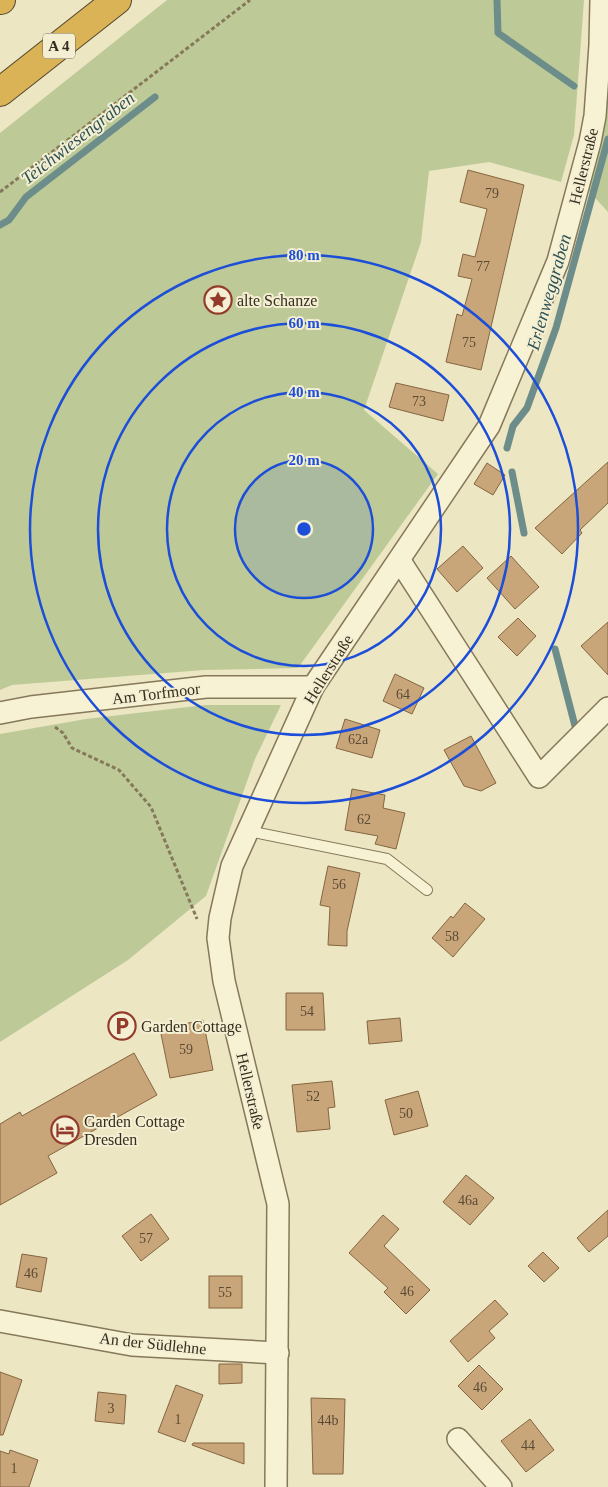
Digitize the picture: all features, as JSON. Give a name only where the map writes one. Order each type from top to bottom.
[{"type":"highway","name":"A 4","points":[[0,92],[118,0]]},
{"type":"street","name":"Hellerstraße","points":[[276,1487],[278,1204],[224,981],[218,938],[220,918],[232,866],[313,687],[400,561],[489,426],[558,261],[590,142],[595,116],[601,0]]},
{"type":"street","points":[[400,561],[539,777],[608,708]]},
{"type":"street","name":"Am Torfmoor","points":[[0,713],[31,707],[206,687],[313,687]]},
{"type":"street","name":"An der Südlehne","points":[[0,1321],[132,1344],[278,1353]]},
{"type":"street","points":[[458,1439],[501,1487]]},
{"type":"lane","points":[[248,831],[387,859],[427,890]]},
{"type":"path","points":[[0,192],[250,0]]},
{"type":"path","points":[[31,707],[63,733],[72,748],[119,770],[151,807],[197,919],[220,918]]},
{"type":"green space","points":[[167,0],[584,0],[574,135],[561,182],[489,162],[429,171],[421,242],[364,410],[438,474],[298,668],[204,670],[12,685],[0,690],[0,133]]},
{"type":"green space","points":[[608,66],[608,212],[587,189]]},
{"type":"green space","points":[[205,705],[281,705],[255,759],[206,896],[128,960],[0,1042],[0,734],[86,719]]},
{"type":"building","points":[[468,170],[524,185],[481,370],[446,362],[457,314],[462,316],[472,279],[458,276],[463,254],[475,257],[487,209],[460,202]]},
{"type":"building","points":[[396,383],[449,395],[443,421],[389,407]]},
{"type":"building","points":[[608,462],[608,503],[580,530],[582,533],[562,554],[535,528]]},
{"type":"building","points":[[487,463],[505,475],[493,495],[474,484]]},
{"type":"building","points":[[463,546],[483,568],[457,592],[437,569]]},
{"type":"building","points":[[511,556],[539,587],[515,609],[487,578]]},
{"type":"building","points":[[518,618],[536,636],[517,656],[498,637]]},
{"type":"building","points":[[608,622],[608,675],[581,646]]},
{"type":"building","points":[[395,674],[424,688],[412,714],[383,701]]},
{"type":"building","points":[[345,719],[380,730],[372,758],[336,748]]},
{"type":"building","points":[[471,736],[496,783],[481,791],[464,786],[444,750]]},
{"type":"building","points":[[352,789],[385,795],[383,808],[405,813],[396,849],[375,844],[378,836],[345,830]]},
{"type":"building","points":[[328,866],[360,873],[347,931],[347,946],[328,945],[330,907],[320,905]]},
{"type":"building","points":[[465,903],[485,919],[453,957],[432,938],[451,916],[453,918]]},
{"type":"building","points":[[286,993],[323,993],[325,1030],[286,1030]]},
{"type":"building","points":[[400,1018],[402,1041],[369,1044],[367,1021]]},
{"type":"building","points":[[203,1020],[213,1070],[170,1078],[160,1029]]},
{"type":"building","name":"Garden Cottage Dresden","points":[[134,1053],[157,1095],[48,1156],[57,1173],[0,1205],[0,1124],[20,1112],[22,1116]]},
{"type":"building","points":[[332,1081],[335,1107],[328,1108],[330,1129],[297,1132],[292,1085]]},
{"type":"building","points":[[418,1091],[428,1126],[394,1135],[385,1100]]},
{"type":"building","points":[[466,1175],[494,1198],[470,1225],[443,1202]]},
{"type":"building","points":[[608,1210],[608,1236],[589,1252],[577,1238]]},
{"type":"building","points":[[151,1214],[169,1239],[141,1261],[122,1236]]},
{"type":"building","points":[[383,1215],[399,1229],[384,1246],[430,1290],[406,1314],[384,1292],[388,1288],[349,1253]]},
{"type":"building","points":[[543,1252],[559,1268],[544,1282],[528,1266]]},
{"type":"building","points":[[22,1254],[47,1258],[41,1292],[16,1287]]},
{"type":"building","points":[[209,1276],[242,1276],[242,1308],[209,1308]]},
{"type":"building","points":[[495,1300],[508,1314],[489,1331],[495,1338],[468,1362],[450,1341]]},
{"type":"building","points":[[219,1364],[242,1364],[242,1383],[219,1384]]},
{"type":"building","points":[[479,1365],[503,1389],[482,1410],[458,1386]]},
{"type":"building","points":[[0,1372],[22,1380],[3,1435],[0,1435]]},
{"type":"building","points":[[176,1385],[203,1395],[185,1442],[158,1432]]},
{"type":"building","points":[[98,1392],[126,1395],[124,1424],[95,1421]]},
{"type":"building","points":[[311,1398],[345,1399],[343,1474],[313,1474]]},
{"type":"building","points":[[530,1419],[554,1450],[526,1472],[501,1441]]},
{"type":"building","points":[[193,1443],[244,1443],[244,1464],[192,1445]]},
{"type":"building","points":[[10,1450],[38,1460],[29,1487],[0,1487],[0,1451],[9,1454]]},
{"type":"waterway","name":"Erlenweggraben","points":[[497,0],[498,33],[574,86]]},
{"type":"waterway","name":"Teichwiesengraben","points":[[0,225],[9,220],[26,197],[155,97]]},
{"type":"waterway","name":"Erlenweggraben","points":[[507,448],[513,426],[527,408],[556,328],[608,139]]},
{"type":"waterway","name":"Erlenweggraben","points":[[512,472],[524,533]]},
{"type":"waterway","name":"Erlenweggraben","points":[[555,649],[575,726]]},
{"type":"place","name":"alte Schanze","points":[[218,300]]},
{"type":"place","name":"Garden Cottage","points":[[122,1026]]},
{"type":"place","name":"Garden Cottage Dresden","points":[[65,1130]]}]
